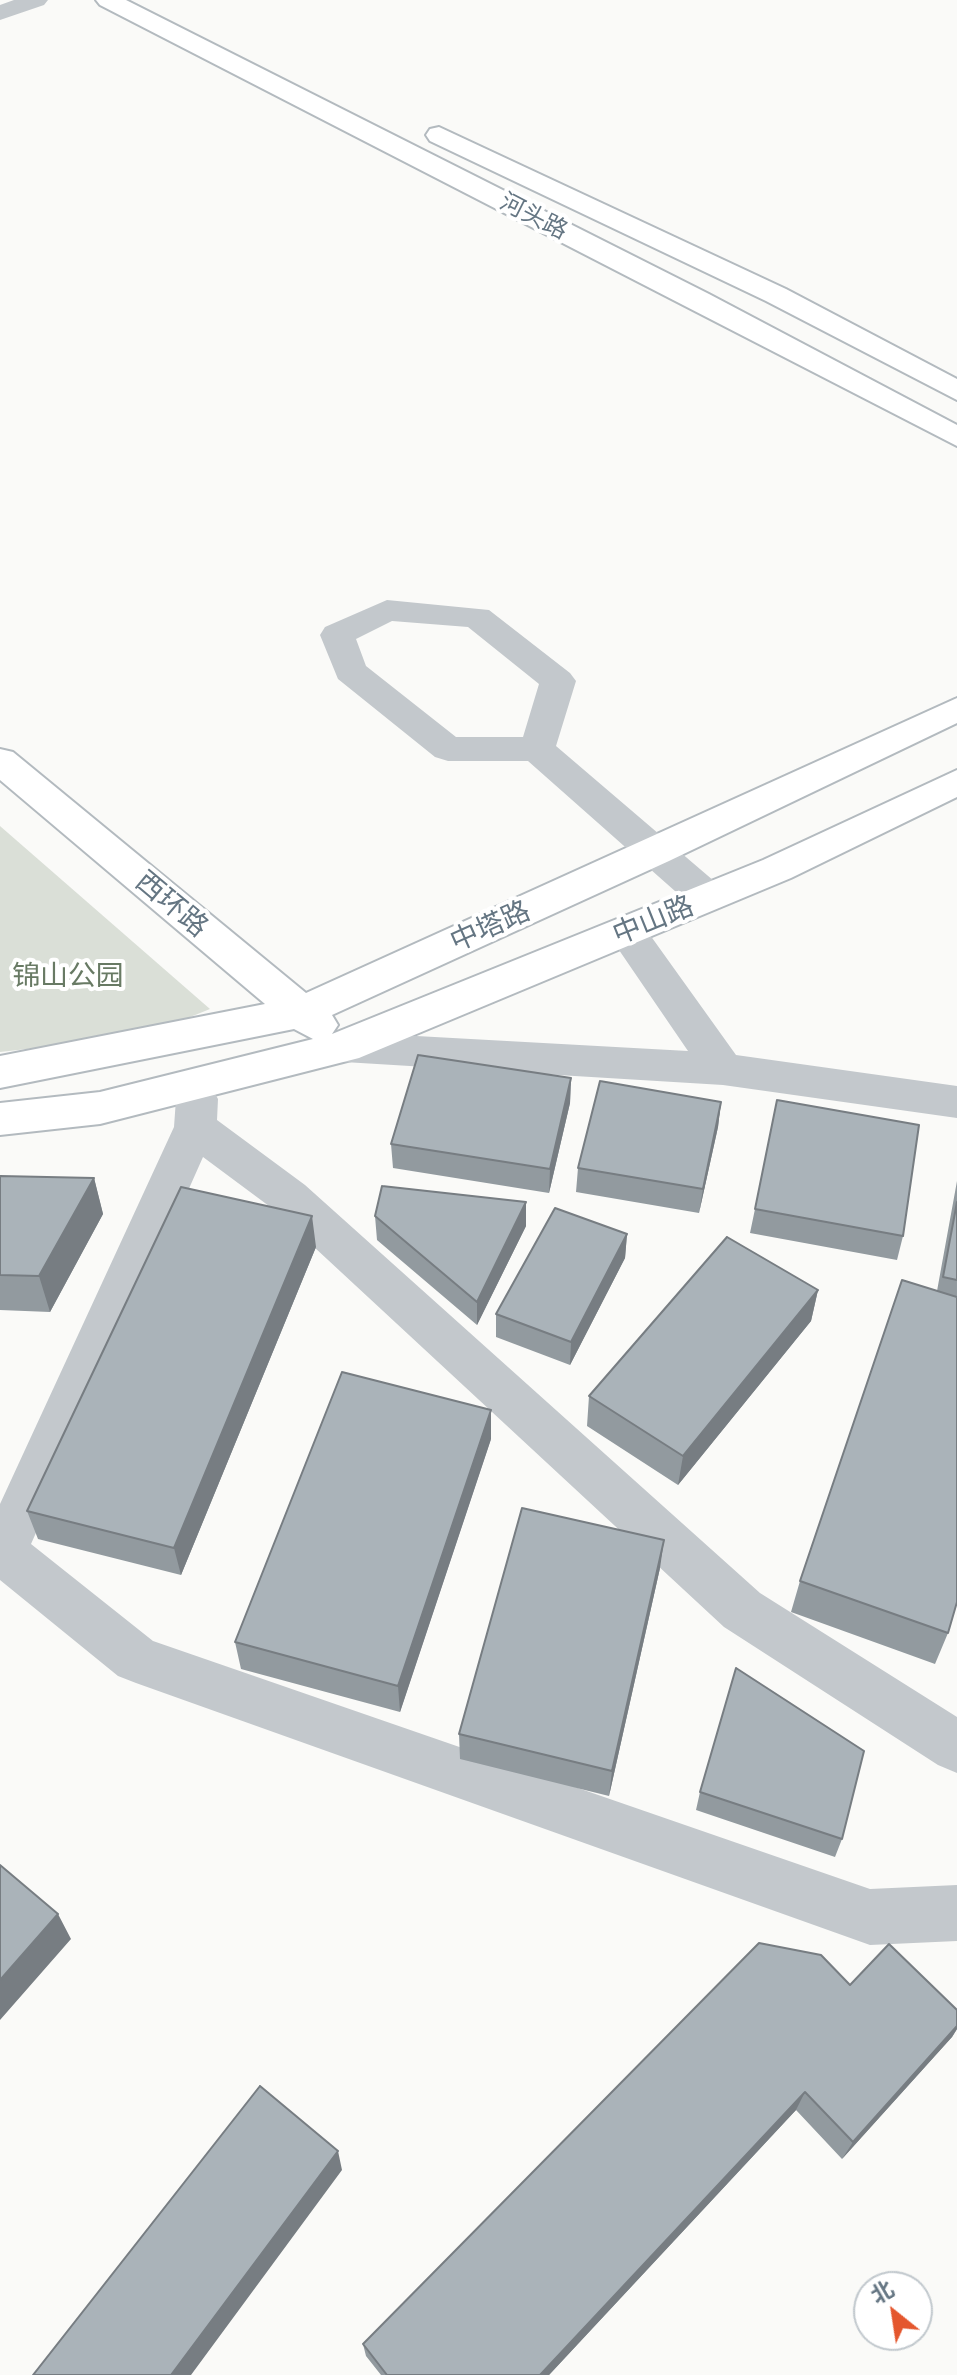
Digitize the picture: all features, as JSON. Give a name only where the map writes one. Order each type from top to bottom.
[{"type":"main road","name":"河头路","points":[[108,0],[699,300],[957,437]]},
{"type":"main road","points":[[163,0],[247,41]]},
{"type":"main road","name":"河头路","points":[[414,123],[776,295],[957,391]]},
{"type":"main road","name":"中塔路","points":[[0,1072],[302,1012],[655,852],[957,709]]},
{"type":"main road","name":"西环路","points":[[0,761],[344,1047]]},
{"type":"main road","name":"中山路","points":[[344,1047],[777,869],[957,782]]},
{"type":"main road","points":[[0,1119],[100,1108],[196,1106],[344,1047]]},
{"type":"street","points":[[0,13],[36,0]]},
{"type":"street","points":[[537,749],[558,681],[477,617],[387,610],[337,635],[350,671],[448,749],[537,749],[707,897]]},
{"type":"street","points":[[626,931],[723,1069]]},
{"type":"street","points":[[344,1047],[723,1069],[957,1102]]},
{"type":"street","points":[[957,1747],[742,1610],[289,1197],[196,1106],[2,1552],[136,1659],[870,1917],[957,1913]]},
{"type":"green space","name":"锦山公园","points":[[0,826],[210,1009],[143,1036],[0,1052]]},
{"type":"building","points":[[418,1055],[571,1078],[550,1169],[391,1144]]},
{"type":"building","points":[[600,1081],[721,1102],[703,1189],[578,1168]]},
{"type":"building","points":[[777,1100],[919,1125],[903,1236],[755,1209]]},
{"type":"building","points":[[0,1176],[94,1178],[39,1276],[0,1275]]},
{"type":"building","points":[[382,1186],[526,1202],[477,1302],[375,1216]]},
{"type":"building","points":[[181,1187],[312,1216],[174,1548],[27,1511]]},
{"type":"building","points":[[957,1202],[957,1280],[943,1277]]},
{"type":"building","points":[[555,1208],[627,1234],[571,1342],[496,1314]]},
{"type":"building","points":[[727,1237],[818,1290],[683,1456],[589,1396]]},
{"type":"building","points":[[902,1280],[957,1297],[957,1602],[948,1633],[800,1581]]},
{"type":"building","points":[[342,1372],[491,1410],[398,1686],[235,1642]]},
{"type":"building","points":[[522,1508],[664,1540],[612,1771],[459,1734]]},
{"type":"building","points":[[736,1668],[864,1751],[842,1839],[700,1792]]},
{"type":"building","points":[[0,1865],[58,1914],[0,1980]]},
{"type":"building","points":[[759,1943],[821,1955],[850,1985],[889,1944],[957,2010],[957,2026],[853,2142],[805,2092],[540,2375],[387,2375],[363,2344]]},
{"type":"building","points":[[260,2086],[338,2151],[171,2375],[33,2375]]}]
